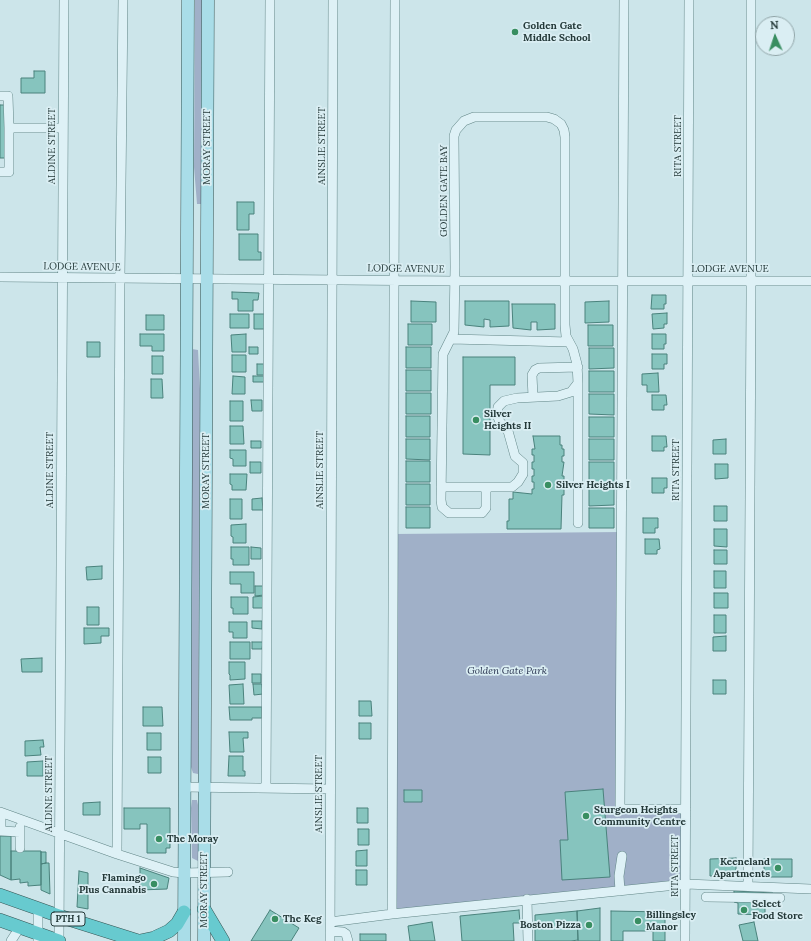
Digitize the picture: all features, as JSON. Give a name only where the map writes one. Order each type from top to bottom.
[{"type":"highway","name":"PTH 1","points":[[0,895],[59,916],[139,941]]},
{"type":"highway","points":[[204,909],[222,941]]},
{"type":"highway","points":[[139,941],[154,938],[169,931],[184,912]]},
{"type":"highway","name":"PTH 1","points":[[0,920],[20,927],[38,937],[59,941]]},
{"type":"main road","name":"MORAY STREET","points":[[184,941],[188,0]]},
{"type":"main road","name":"MORAY STREET","points":[[204,941],[208,0]]},
{"type":"street","name":"ALDINE STREET","points":[[59,941],[64,0]]},
{"type":"street","points":[[116,854],[123,0]]},
{"type":"street","points":[[266,788],[270,0]]},
{"type":"street","name":"AINSLIE STREET","points":[[330,941],[333,0]]},
{"type":"street","points":[[392,914],[395,0]]},
{"type":"street","points":[[624,0],[620,809],[686,809]]},
{"type":"street","name":"RITA STREET","points":[[685,941],[689,0]]},
{"type":"street","points":[[748,886],[751,0]]},
{"type":"street","points":[[0,96],[8,96],[9,128],[9,172],[0,172]]},
{"type":"street","name":"GOLDEN GATE BAY","points":[[455,281],[454,136],[456,130],[464,121],[474,117],[547,117],[554,119],[561,124],[566,137],[564,281]]},
{"type":"street","points":[[9,128],[63,128]]},
{"type":"street","name":"LODGE AVENUE","points":[[0,277],[455,281],[811,281]]},
{"type":"street","points":[[455,281],[454,332],[443,354],[442,507],[449,513],[482,513],[486,508],[486,490],[489,487]]},
{"type":"street","points":[[564,281],[566,336],[573,349],[578,367],[578,523]]},
{"type":"street","points":[[451,339],[569,342]]},
{"type":"street","points":[[533,398],[532,375],[535,370],[539,368],[578,367]]},
{"type":"street","points":[[441,487],[512,487],[518,482],[523,474],[523,462],[515,456],[508,430],[500,422],[497,415],[498,407],[504,401],[517,398],[558,396],[571,392],[578,383]]},
{"type":"street","points":[[184,787],[330,789]]},
{"type":"street","points":[[20,832],[1,831],[0,812],[116,854],[173,872],[228,872]]},
{"type":"street","points":[[19,819],[20,848]]},
{"type":"street","points":[[620,891],[619,876],[622,856]]},
{"type":"street","points":[[330,922],[392,914],[686,884],[811,889]]},
{"type":"street","points":[[706,897],[780,898]]},
{"type":"street","points":[[527,900],[528,941]]},
{"type":"street","points":[[38,909],[38,937]]},
{"type":"street","points":[[11,941],[20,927]]},
{"type":"street","points":[[330,931],[343,932],[346,934],[348,941]]},
{"type":"green space","points":[[195,0],[202,0],[201,204],[197,204],[194,167]]},
{"type":"green space","points":[[192,349],[198,350],[200,389],[198,774],[193,773],[191,767]]},
{"type":"green space","name":"Golden Gate Park","points":[[622,532],[620,808],[686,809],[686,884],[392,914],[393,534]]},
{"type":"green space","points":[[192,800],[197,800],[198,805],[198,861],[192,858]]},
{"type":"building","points":[[34,71],[45,71],[45,93],[21,93],[21,78],[34,78]]},
{"type":"building","points":[[0,105],[6,105],[7,158],[0,158]]},
{"type":"building","points":[[237,202],[254,202],[254,214],[249,214],[249,230],[237,230]]},
{"type":"building","points":[[239,234],[258,234],[258,252],[261,252],[261,260],[239,260]]},
{"type":"building","points":[[232,292],[259,293],[258,300],[253,300],[253,311],[238,311],[238,299],[232,299]]},
{"type":"building","points":[[652,295],[666,295],[666,304],[664,304],[664,309],[651,309]]},
{"type":"building","points":[[411,301],[436,302],[436,322],[411,322]]},
{"type":"building","points":[[465,301],[509,301],[509,326],[490,327],[490,320],[484,319],[484,327],[465,325]]},
{"type":"building","points":[[609,301],[609,322],[585,323],[585,302]]},
{"type":"building","points":[[512,304],[555,304],[555,329],[537,330],[537,322],[531,322],[531,330],[513,328]]},
{"type":"building","points":[[667,313],[667,324],[664,324],[664,328],[653,329],[652,314]]},
{"type":"building","points":[[230,314],[249,314],[249,328],[230,328]]},
{"type":"building","points":[[254,314],[265,314],[265,329],[254,329]]},
{"type":"building","points":[[146,315],[164,315],[164,330],[146,330]]},
{"type":"building","points":[[408,324],[432,324],[432,345],[408,345]]},
{"type":"building","points":[[588,325],[613,325],[613,346],[588,346]]},
{"type":"building","points":[[140,334],[164,334],[164,351],[152,351],[152,346],[140,346]]},
{"type":"building","points":[[246,334],[246,352],[232,352],[231,335]]},
{"type":"building","points":[[652,334],[666,334],[666,344],[664,344],[664,349],[652,349]]},
{"type":"building","points":[[87,342],[100,342],[100,357],[87,357]]},
{"type":"building","points":[[249,347],[258,347],[258,354],[249,354]]},
{"type":"building","points":[[406,347],[431,347],[431,368],[406,368]]},
{"type":"building","points":[[589,348],[614,348],[614,368],[589,369]]},
{"type":"building","points":[[652,354],[667,354],[667,364],[664,364],[664,369],[652,369]]},
{"type":"building","points":[[232,355],[246,355],[246,372],[232,372]]},
{"type":"building","points":[[152,356],[163,356],[163,374],[152,374]]},
{"type":"building","name":"Silver Heights II","points":[[463,357],[515,357],[515,385],[490,385],[490,455],[463,454]]},
{"type":"building","points":[[257,364],[264,364],[264,375],[257,375]]},
{"type":"building","points":[[406,370],[431,370],[431,391],[406,391]]},
{"type":"building","points":[[589,371],[614,371],[614,392],[589,392]]},
{"type":"building","points":[[658,373],[659,392],[647,392],[647,385],[642,385],[642,374]]},
{"type":"building","points":[[233,376],[245,377],[245,394],[232,394]]},
{"type":"building","points":[[253,376],[264,376],[264,382],[253,382]]},
{"type":"building","points":[[151,379],[162,379],[163,398],[151,398]]},
{"type":"building","points":[[406,393],[431,393],[431,414],[406,414]]},
{"type":"building","points":[[589,394],[614,394],[614,415],[589,414]]},
{"type":"building","points":[[652,395],[666,395],[667,405],[664,405],[664,410],[652,410]]},
{"type":"building","points":[[251,400],[262,400],[262,411],[252,411]]},
{"type":"building","points":[[230,401],[243,401],[243,421],[230,421]]},
{"type":"building","points":[[406,416],[430,416],[430,437],[406,437]]},
{"type":"building","points":[[589,417],[614,417],[614,437],[589,437]]},
{"type":"building","points":[[230,426],[243,426],[244,444],[230,444]]},
{"type":"building","name":"Silver Heights I","points":[[533,436],[560,436],[560,445],[562,445],[562,449],[564,449],[564,456],[562,456],[562,462],[564,462],[562,476],[564,476],[564,482],[562,482],[562,489],[564,489],[564,495],[562,495],[561,529],[507,529],[507,521],[509,521],[509,499],[513,499],[513,492],[532,494],[532,489],[534,489],[534,482],[532,482],[532,476],[534,476],[532,462],[534,462],[534,455],[532,455],[532,449],[535,449]]},
{"type":"building","points":[[652,436],[666,436],[667,447],[664,447],[664,451],[652,451]]},
{"type":"building","points":[[406,439],[430,439],[430,460],[406,459]]},
{"type":"building","points":[[589,439],[614,439],[614,460],[589,460]]},
{"type":"building","points":[[726,439],[726,454],[713,454],[713,440]]},
{"type":"building","points":[[251,441],[261,441],[261,448],[251,448]]},
{"type":"building","points":[[230,450],[246,450],[246,466],[233,466],[233,459],[230,458]]},
{"type":"building","points":[[406,461],[430,461],[430,482],[406,482]]},
{"type":"building","points":[[250,462],[261,462],[261,473],[250,473]]},
{"type":"building","points":[[589,462],[614,462],[614,483],[589,483]]},
{"type":"building","points":[[715,464],[728,464],[728,478],[715,479]]},
{"type":"building","points":[[230,474],[247,474],[246,490],[232,490],[232,485],[230,484]]},
{"type":"building","points":[[652,478],[667,478],[667,488],[664,488],[664,493],[652,493]]},
{"type":"building","points":[[406,484],[430,484],[430,505],[406,505]]},
{"type":"building","points":[[614,485],[614,505],[589,506],[589,486]]},
{"type":"building","points":[[262,498],[263,510],[252,510],[252,499]]},
{"type":"building","points":[[230,499],[242,499],[242,519],[230,519]]},
{"type":"building","points":[[714,506],[727,506],[727,521],[714,521]]},
{"type":"building","points":[[406,507],[430,507],[430,528],[406,528]]},
{"type":"building","points":[[589,508],[614,508],[614,528],[589,528]]},
{"type":"building","points":[[643,518],[658,518],[658,528],[655,528],[655,533],[643,533]]},
{"type":"building","points":[[246,524],[246,543],[233,543],[233,537],[231,536],[231,525]]},
{"type":"building","points":[[714,529],[727,529],[727,547],[714,546]]},
{"type":"building","points":[[645,539],[659,539],[660,549],[657,550],[657,554],[645,554]]},
{"type":"building","points":[[231,547],[249,547],[249,565],[233,565],[233,559],[231,559]]},
{"type":"building","points":[[251,547],[261,548],[261,559],[251,559]]},
{"type":"building","points":[[714,550],[727,550],[727,564],[714,564]]},
{"type":"building","points":[[102,566],[102,579],[87,580],[86,567]]},
{"type":"building","points":[[714,571],[726,571],[726,588],[714,588]]},
{"type":"building","points":[[230,572],[254,572],[254,593],[241,593],[241,584],[230,584]]},
{"type":"building","points":[[255,586],[264,586],[264,595],[255,596]]},
{"type":"building","points":[[714,593],[728,593],[728,608],[714,608]]},
{"type":"building","points":[[263,596],[263,608],[253,608],[253,597]]},
{"type":"building","points":[[231,597],[248,597],[248,614],[233,614],[233,608],[231,608]]},
{"type":"building","points":[[87,607],[99,607],[99,625],[87,625]]},
{"type":"building","points":[[714,615],[726,615],[726,633],[714,633]]},
{"type":"building","points":[[252,621],[262,621],[262,629],[252,628]]},
{"type":"building","points":[[229,622],[247,622],[247,638],[233,638],[233,632],[229,632]]},
{"type":"building","points":[[84,628],[109,628],[109,636],[101,636],[101,643],[84,644]]},
{"type":"building","points":[[726,636],[726,651],[713,651],[713,637]]},
{"type":"building","points":[[230,642],[250,642],[250,659],[230,659]]},
{"type":"building","points":[[252,642],[263,642],[262,649],[252,649]]},
{"type":"building","points":[[42,658],[42,672],[22,672],[21,659]]},
{"type":"building","points":[[229,662],[245,662],[245,679],[230,680]]},
{"type":"building","points":[[252,674],[261,674],[261,683],[252,683]]},
{"type":"building","points":[[713,680],[726,680],[726,694],[713,694]]},
{"type":"building","points":[[243,684],[244,704],[230,704],[229,685]]},
{"type":"building","points":[[253,684],[262,684],[263,694],[254,695]]},
{"type":"building","points":[[359,701],[371,701],[372,716],[359,716]]},
{"type":"building","points":[[143,707],[162,707],[163,726],[143,726]]},
{"type":"building","points":[[229,707],[262,707],[262,718],[252,718],[252,720],[230,720]]},
{"type":"building","points":[[359,723],[371,723],[371,739],[359,739]]},
{"type":"building","points":[[229,732],[248,732],[248,738],[243,738],[244,752],[230,752]]},
{"type":"building","points":[[147,733],[161,733],[161,750],[147,750]]},
{"type":"building","points":[[43,740],[44,747],[40,747],[41,755],[25,756],[25,741]]},
{"type":"building","points":[[229,756],[243,756],[243,771],[245,771],[245,776],[228,776]]},
{"type":"building","points":[[148,757],[161,757],[161,773],[148,773]]},
{"type":"building","points":[[43,761],[43,776],[27,776],[27,762]]},
{"type":"building","name":"Sturgeon Heights Community Centre","points":[[603,789],[610,877],[562,880],[560,840],[568,840],[565,792]]},
{"type":"building","points":[[404,790],[422,790],[422,802],[404,802]]},
{"type":"building","points":[[100,802],[100,815],[83,815],[83,803]]},
{"type":"building","name":"The Moray","points":[[124,808],[170,808],[170,848],[166,848],[166,853],[147,853],[147,824],[140,824],[140,829],[124,829]]},
{"type":"building","points":[[357,808],[368,808],[368,823],[357,823]]},
{"type":"building","points":[[358,829],[369,829],[369,845],[358,845]]},
{"type":"building","points":[[0,836],[11,836],[11,880],[0,875]]},
{"type":"building","points":[[367,850],[367,866],[356,866],[356,851]]},
{"type":"building","points":[[11,851],[41,851],[41,885],[28,886],[28,882],[20,883],[20,879],[11,880]]},
{"type":"building","points":[[41,852],[46,852],[46,863],[41,864]]},
{"type":"building","points":[[736,858],[736,876],[710,876],[710,859]]},
{"type":"building","name":"Keeneland Apartments","points":[[764,859],[792,859],[792,877],[764,877]]},
{"type":"building","points":[[49,863],[50,894],[41,890],[41,864]]},
{"type":"building","name":"Flamingo Plus Cannabis","points":[[140,868],[169,878],[167,889],[140,890]]},
{"type":"building","points":[[356,870],[367,870],[367,885],[356,885]]},
{"type":"building","points":[[79,871],[88,873],[88,909],[77,907]]},
{"type":"building","points":[[734,891],[773,893],[773,904],[765,903],[765,915],[738,914],[738,903],[734,902]]},
{"type":"building","name":"Boston Pizza","points":[[600,908],[600,941],[578,941],[577,911]]},
{"type":"building","name":"The Keg","points":[[270,910],[299,928],[291,941],[251,941]]},
{"type":"building","points":[[519,910],[520,923],[513,923],[514,941],[462,941],[460,916]]},
{"type":"building","points":[[577,911],[578,940],[535,941],[535,915]]},
{"type":"building","name":"Billingsley Manor","points":[[611,911],[665,912],[665,941],[653,941],[653,931],[623,931],[623,941],[611,941]]},
{"type":"building","points":[[432,922],[435,941],[410,941],[408,926]]},
{"type":"building","points":[[754,922],[758,941],[743,941],[739,925]]},
{"type":"building","points":[[360,934],[386,934],[386,941],[360,941]]},
{"type":"place","name":"Golden Gate Middle School","points":[[515,32]]},
{"type":"place","name":"Silver Heights II","points":[[476,420]]},
{"type":"place","name":"Silver Heights I","points":[[548,485]]},
{"type":"place","name":"Sturgeon Heights Community Centre","points":[[586,816]]},
{"type":"place","name":"The Moray","points":[[159,839]]},
{"type":"place","name":"Keeneland Apartments","points":[[778,868]]},
{"type":"place","name":"Flamingo Plus Cannabis","points":[[154,884]]},
{"type":"place","name":"Select Food Store","points":[[744,910]]},
{"type":"place","name":"The Keg","points":[[275,919]]},
{"type":"place","name":"Billingsley Manor","points":[[638,921]]},
{"type":"place","name":"Boston Pizza","points":[[589,925]]}]
